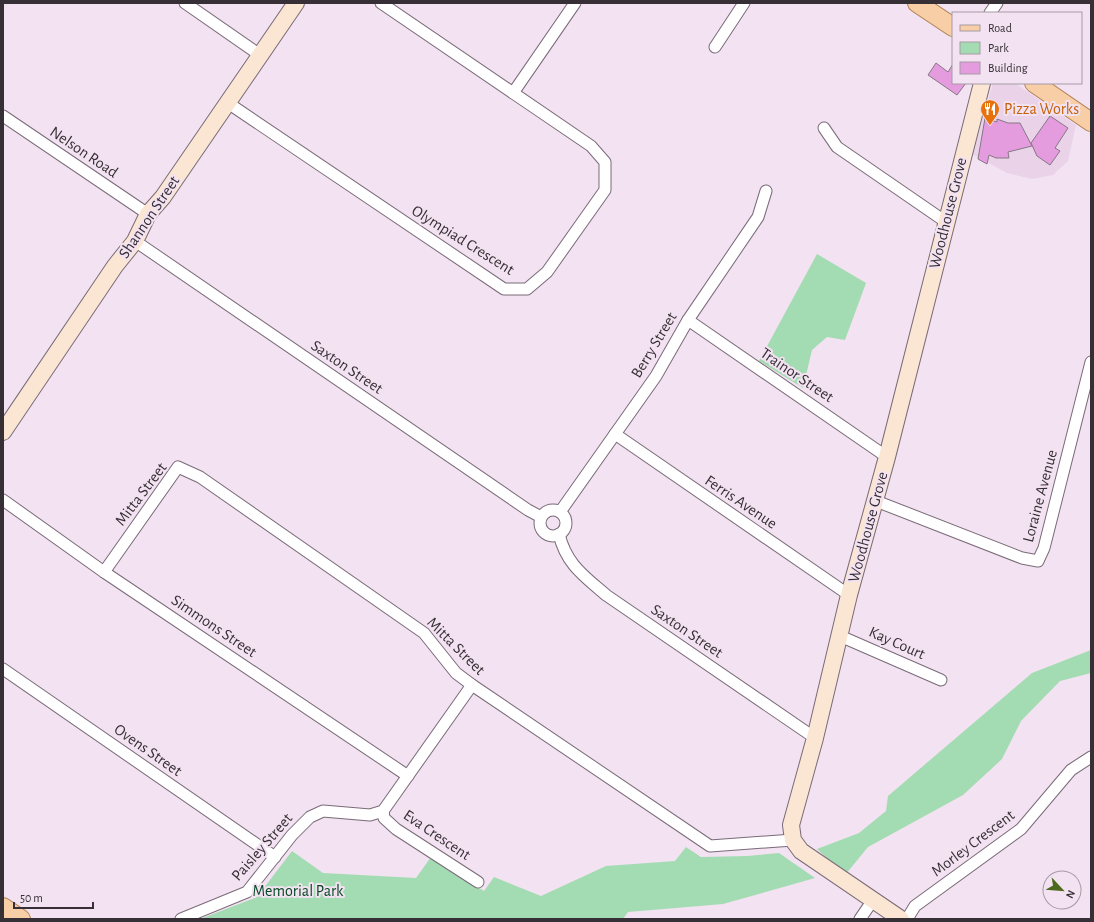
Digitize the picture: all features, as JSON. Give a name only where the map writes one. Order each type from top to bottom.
[{"type":"main road","points":[[917,3],[952,26]]},
{"type":"main road","points":[[1035,84],[1091,122]]},
{"type":"street","points":[[185,3],[260,55]]},
{"type":"street","name":"Shannon Street","points":[[3,432],[115,266],[135,242],[148,214],[163,197],[296,3]]},
{"type":"street","name":"Olympiad Crescent","points":[[228,103],[504,289],[527,290],[547,272],[604,190],[605,162],[591,146],[381,3]]},
{"type":"street","points":[[513,93],[575,3]]},
{"type":"street","points":[[715,47],[744,3]]},
{"type":"street","points":[[991,12],[997,3]]},
{"type":"street","name":"Woodhouse Grove","points":[[793,840],[791,825],[815,738],[849,595],[876,501],[982,84]]},
{"type":"street","name":"Nelson Road","points":[[3,116],[148,214]]},
{"type":"street","points":[[824,128],[837,147],[946,222]]},
{"type":"street","name":"Berry Street","points":[[560,512],[656,376],[688,320],[758,217],[766,190]]},
{"type":"street","name":"Saxton Street","points":[[135,242],[522,506],[541,517]]},
{"type":"street","name":"Trainor Street","points":[[688,320],[887,457]]},
{"type":"street","name":"Loraine Avenue","points":[[876,501],[1022,558],[1038,561],[1044,548],[1091,362]]},
{"type":"street","name":"Ferris Avenue","points":[[615,434],[849,595]]},
{"type":"street","name":"Mitta Street","points":[[104,572],[178,467],[200,477],[424,633],[456,673],[472,685],[710,846],[793,840]]},
{"type":"street","name":"Simmons Street","points":[[3,500],[104,572],[408,776]]},
{"type":"street","points":[[550,510],[560,512],[565,517],[566,525],[559,534],[550,535],[541,528],[541,517],[550,510]]},
{"type":"street","name":"Saxton Street","points":[[559,534],[564,551],[578,571],[606,595],[815,738]]},
{"type":"street","name":"Kay Court","points":[[840,636],[941,680]]},
{"type":"street","name":"Ovens Street","points":[[3,669],[275,856]]},
{"type":"street","points":[[383,811],[472,685]]},
{"type":"street","name":"Morley Crescent","points":[[907,919],[915,906],[1021,829],[1071,770],[1091,757]]},
{"type":"street","name":"Paisley Street","points":[[181,919],[247,892],[292,835],[310,817],[323,811],[370,815],[383,811]]},
{"type":"street","name":"Eva Crescent","points":[[383,811],[384,818],[396,829],[478,882]]},
{"type":"street","points":[[793,840],[801,851],[901,919]]},
{"type":"street","points":[[860,919],[873,900]]},
{"type":"shaded area","points":[[993,84],[1016,84],[1076,125],[1068,161],[1053,175],[1032,179],[1007,173],[972,154]]},
{"type":"green space","points":[[817,254],[866,283],[845,340],[827,337],[812,350],[803,388],[759,361]]},
{"type":"green space","points":[[1091,650],[1091,673],[1060,681],[1021,721],[1002,759],[963,795],[868,847],[845,875],[817,849],[859,833],[886,811],[888,796],[1032,673]]},
{"type":"green space","name":"Memorial Park","points":[[686,847],[701,857],[747,856],[779,853],[815,878],[723,904],[628,912],[623,919],[200,919],[257,897],[292,851],[323,873],[416,878],[431,857],[484,891],[494,877],[541,896],[606,866],[675,861]]},
{"type":"building","points":[[936,63],[948,72],[952,66],[952,84],[965,84],[957,95],[928,75]]},
{"type":"building","points":[[1050,116],[1068,128],[1055,148],[1060,151],[1050,165],[1037,156],[1031,143]]},
{"type":"building","points":[[985,118],[997,122],[997,119],[1008,123],[1020,123],[1032,146],[1008,152],[1009,158],[996,158],[989,155],[987,164],[978,159]]},
{"type":"place","name":"Pizza Works","points":[[990,126]]}]
